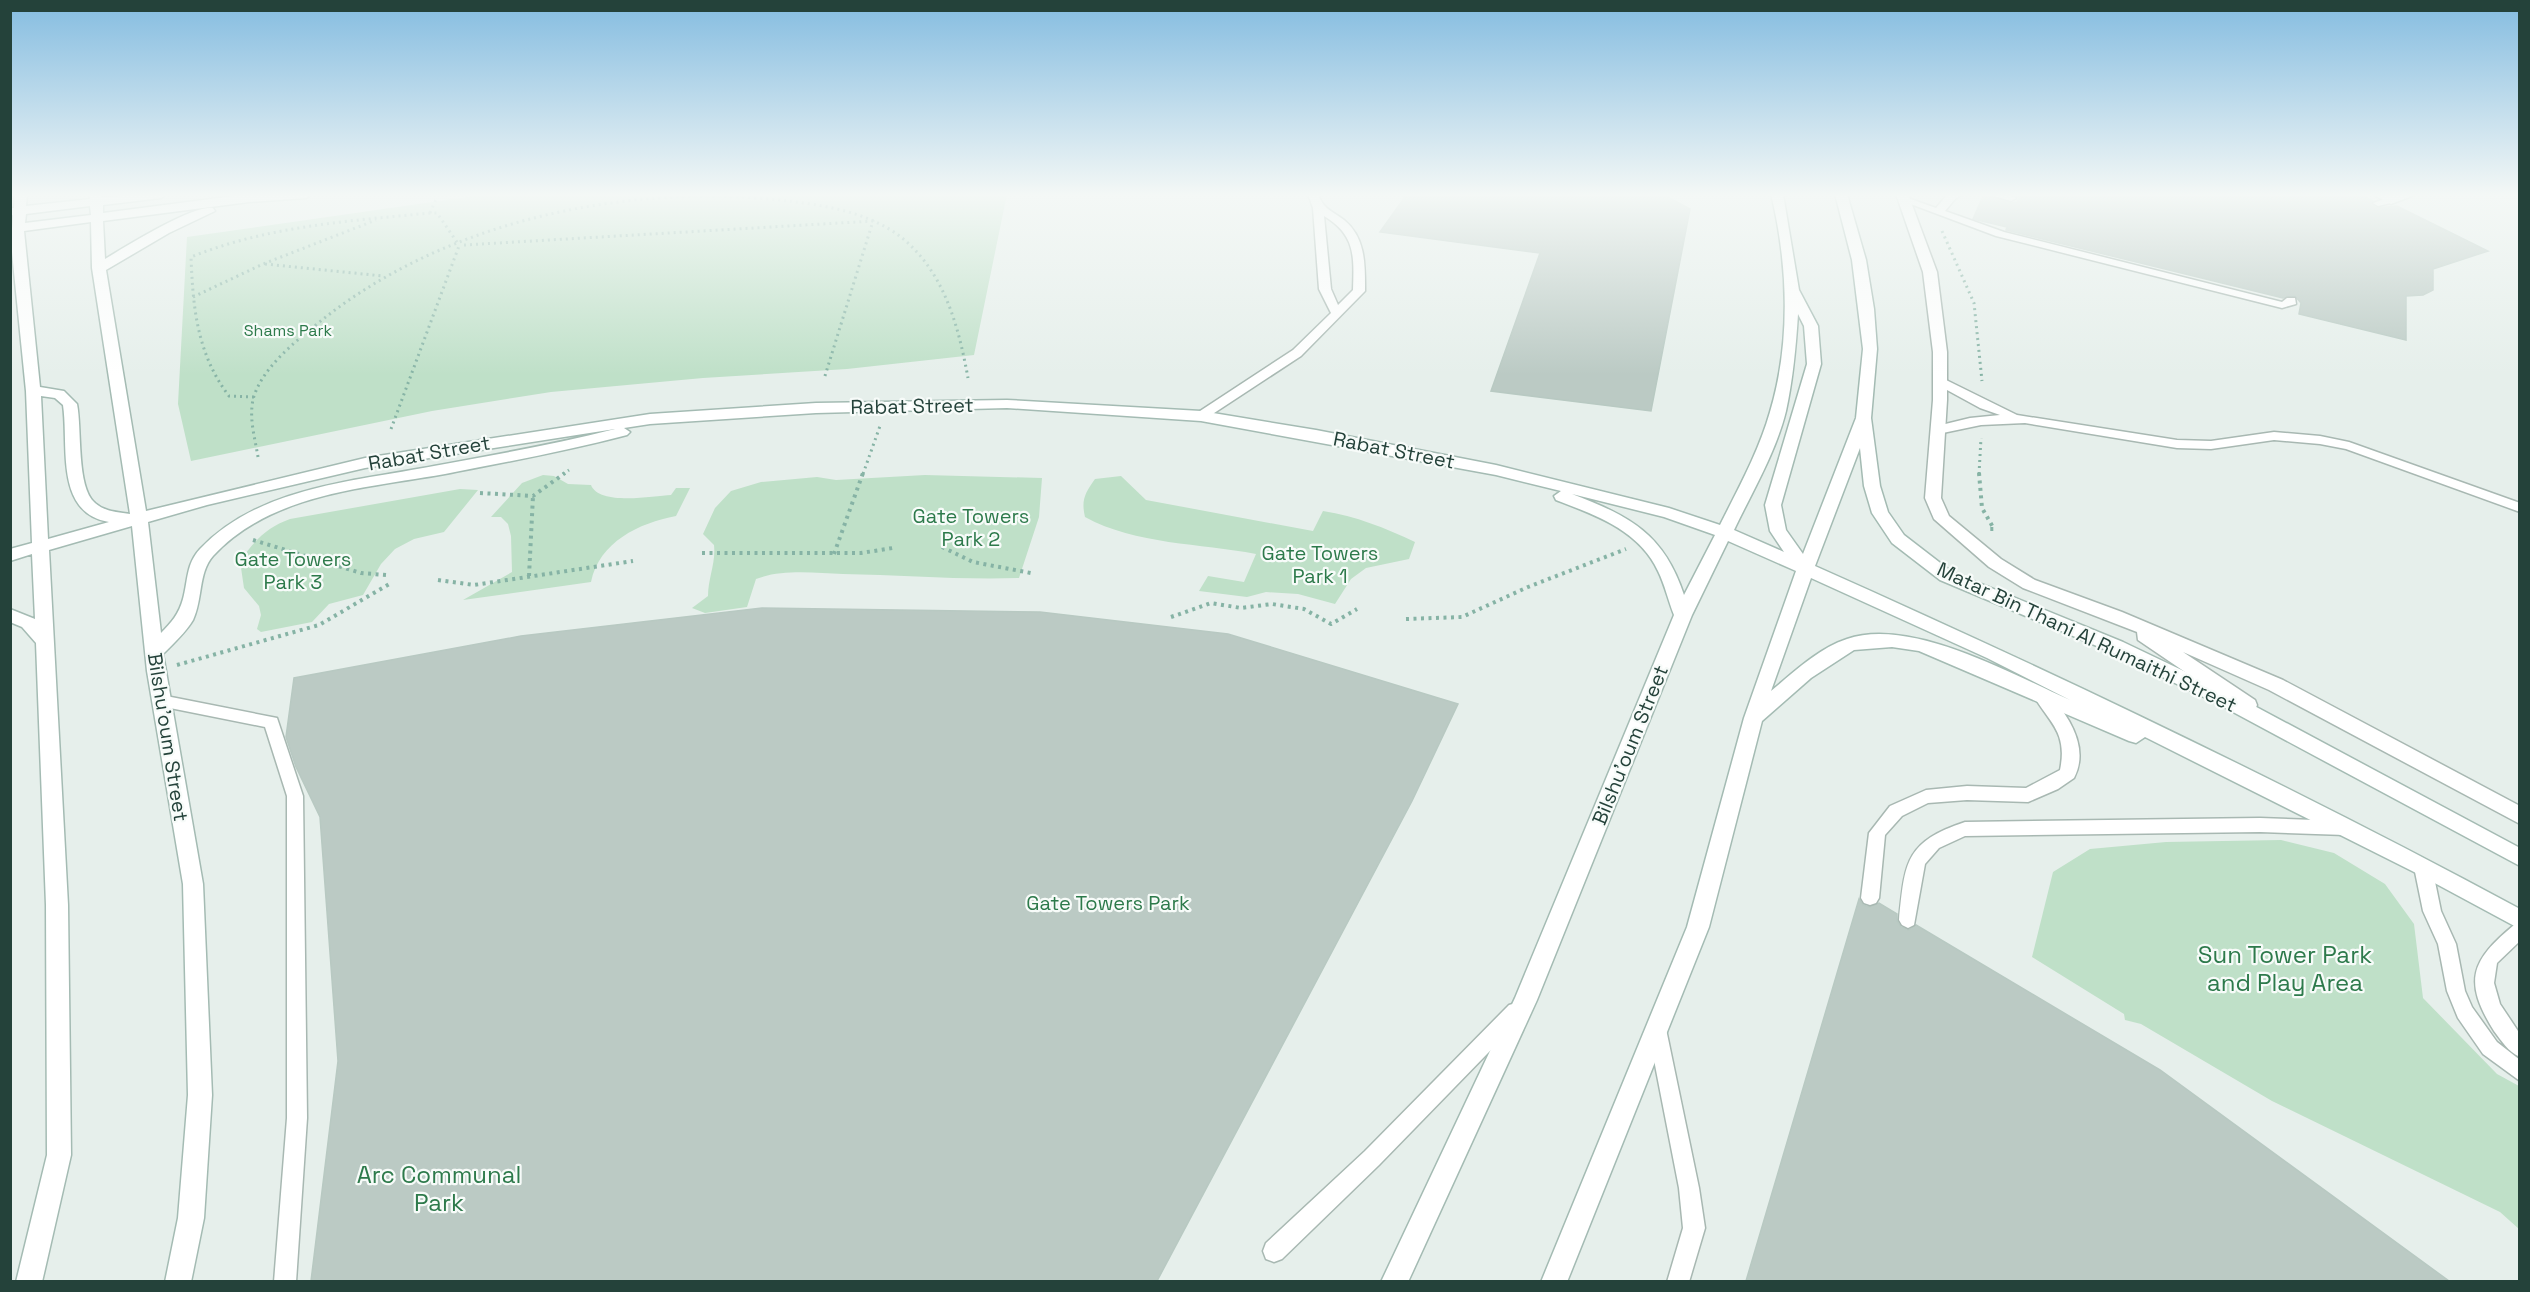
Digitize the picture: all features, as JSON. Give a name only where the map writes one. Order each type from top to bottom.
[{"type":"main road","points":[[17,254],[16,278],[33,391],[57,905],[59,1155],[29,1281]]},
{"type":"main road","name":"Bilshu'oum Street","points":[[98,254],[139,519],[155,662],[193,884],[200,1095],[191,1218],[178,1281]]},
{"type":"main road","points":[[99,268],[123,254]]},
{"type":"main road","name":"Bilshu'oum Street","points":[[1394,1281],[1526,1000],[1683,615],[1752,476],[1778,412],[1789,348],[1792,290],[1787,254]]},
{"type":"main road","points":[[1554,1281],[1698,927],[1753,718],[1864,418],[1870,349],[1867,309],[1856,254]]},
{"type":"main road","points":[[1924,254],[1930,272],[1940,352],[1933,498],[1942,519],[1955,532],[1995,563],[2029,584],[2116,616],[2276,684],[2520,816]]},
{"type":"main road","points":[[1792,290],[1811,326],[1814,364],[1773,505],[1778,531],[1784,544],[1807,569],[1993,652],[2423,867],[2520,920]]},
{"type":"main road","points":[[33,391],[59,394],[70,404],[74,478],[80,496],[87,505],[113,519],[139,519]]},
{"type":"main road","name":"Rabat Street","points":[[10,555],[205,500],[366,463],[650,419],[816,408],[1007,404],[1201,416],[1316,435],[1497,470],[1659,510],[1724,532],[1807,569]]},
{"type":"main road","name":"Matar Bin Thani Al Rumaithi Street","points":[[1864,418],[1872,486],[1880,513],[1898,539],[1946,576],[2117,647],[2300,739],[2520,858]]},
{"type":"main road","points":[[155,662],[189,608],[193,578],[206,554],[237,526],[263,511],[320,492],[589,442],[621,432],[650,419]]},
{"type":"main road","points":[[1497,470],[1627,524],[1660,558],[1683,615]]},
{"type":"main road","points":[[10,615],[39,632],[46,643]]},
{"type":"main road","points":[[2116,616],[2300,739]]},
{"type":"main road","points":[[1753,718],[1805,673],[1851,644],[1871,642],[1921,645],[2040,693],[2345,828]]},
{"type":"lane","points":[[1322,254],[1325,289],[1337,314]]},
{"type":"lane","points":[[1201,416],[1298,352],[1337,314],[1359,291],[1359,254]]},
{"type":"lane","points":[[2081,254],[2282,305],[2290,304],[2291,300]]},
{"type":"lane","points":[[1940,381],[1971,398],[2025,419],[2177,444],[2211,445],[2274,436],[2320,440],[2349,446],[2520,508]]},
{"type":"lane","points":[[1938,430],[1971,422],[2025,419]]},
{"type":"lane","points":[[1870,898],[1877,833],[1896,811],[1926,797],[1967,793],[2028,795],[2052,784],[2068,773],[2073,752],[2068,730],[2040,693]]},
{"type":"lane","points":[[161,701],[271,722],[295,796],[297,1118],[285,1281]]},
{"type":"lane","points":[[1908,920],[1914,872],[1920,854],[1936,840],[1965,829],[2260,825],[2345,828]]},
{"type":"lane","points":[[2423,867],[2432,911],[2447,944],[2457,991],[2465,1012],[2490,1048],[2520,1072]]},
{"type":"lane","points":[[2520,930],[2489,960],[2485,975],[2493,1014],[2505,1033],[2520,1048]]},
{"type":"lane","points":[[1274,1251],[1372,1158],[1526,1000]]},
{"type":"lane","points":[[1657,1029],[1689,1188],[1694,1228],[1678,1281]]},
{"type":"path","points":[[197,254],[191,257],[194,326],[217,383],[229,396],[254,397]]},
{"type":"path","points":[[193,297],[288,254]]},
{"type":"path","points":[[258,458],[253,427],[254,397],[285,352],[313,324],[347,297],[384,276],[437,254]]},
{"type":"path","points":[[391,429],[456,254]]},
{"type":"path","points":[[824,379],[863,254]]},
{"type":"path","points":[[919,254],[931,267],[947,296],[962,346],[968,378]]},
{"type":"path","points":[[1954,254],[1974,303],[1982,388],[1971,398]]},
{"type":"path","points":[[263,264],[384,276]]},
{"type":"path","points":[[1955,532],[1994,529],[1982,508],[1978,462],[1982,439],[1971,422]]},
{"type":"path","points":[[834,554],[880,426]]},
{"type":"path","points":[[480,494],[533,496],[568,470]]},
{"type":"path","points":[[529,576],[533,496]]},
{"type":"path","points":[[244,537],[361,573],[386,575]]},
{"type":"path","points":[[942,546],[973,562],[1031,573]]},
{"type":"path","points":[[702,553],[834,554],[893,548]]},
{"type":"path","points":[[1406,619],[1462,617],[1528,587],[1629,548]]},
{"type":"path","points":[[438,580],[474,585],[633,561]]},
{"type":"path","points":[[155,662],[319,625],[392,583]]},
{"type":"path","points":[[1171,617],[1211,603],[1241,608],[1272,604],[1304,609],[1331,624],[1357,609]]},
{"type":"green space","name":"Shams Park","points":[[186,254],[995,254],[974,355],[847,369],[703,378],[551,392],[432,411],[191,461],[178,404]]},
{"type":"green space","points":[[543,475],[554,476],[568,484],[591,485],[604,496],[615,498],[671,495],[676,488],[690,488],[676,516],[635,529],[612,545],[595,568],[591,582],[463,600],[512,572],[511,536],[508,524],[501,517],[491,517],[522,483]]},
{"type":"green space","name":"Gate Towers Park 2","points":[[925,475],[1042,478],[1039,517],[1019,578],[777,574],[756,579],[747,607],[705,613],[692,608],[708,596],[713,564],[714,545],[703,534],[715,508],[731,491],[761,482],[817,477],[836,480]]},
{"type":"green space","name":"Gate Towers Park 1","points":[[1121,476],[1146,500],[1313,531],[1323,511],[1370,523],[1415,542],[1409,559],[1366,568],[1351,579],[1335,604],[1298,594],[1266,592],[1247,597],[1199,591],[1208,576],[1244,582],[1256,554],[1147,538],[1125,533],[1085,517],[1083,506],[1085,497],[1095,479]]},
{"type":"green space","name":"Gate Towers Park 3","points":[[460,489],[478,490],[444,532],[414,539],[395,549],[381,564],[363,595],[329,604],[312,622],[261,632],[257,629],[261,615],[259,606],[244,588],[240,561],[256,541],[268,531],[290,519]]},
{"type":"green space","name":"Sun Tower Park and Play Area","points":[[2281,840],[2334,853],[2385,884],[2414,924],[2423,998],[2497,1074],[2519,1086],[2519,1229],[2500,1212],[2272,1101],[2141,1024],[2125,1020],[2124,1014],[2032,957],[2053,872],[2090,849],[2166,842]]},
{"type":"building","points":[[1540,254],[1681,254],[1651,411],[1491,391]]},
{"type":"building","points":[[2105,254],[2478,254],[2433,269],[2433,290],[2423,295],[2406,296],[2406,340],[2299,314],[2301,303],[2295,296],[2283,298]]},
{"type":"building","points":[[762,608],[1040,612],[1228,634],[1458,704],[1412,801],[1157,1281],[311,1281],[338,1061],[320,817],[296,767],[286,737],[294,678],[521,636]]},
{"type":"building","points":[[1859,899],[1863,905],[1869,907],[1879,903],[1897,914],[1897,921],[1901,927],[1909,930],[1916,925],[2160,1070],[2449,1281],[1746,1281]]},
{"type":"park label","name":"Gate Towers Park","points":[[1108,903]]},
{"type":"park label","name":"Arc Communal Park","points":[[439,1188]]}]
